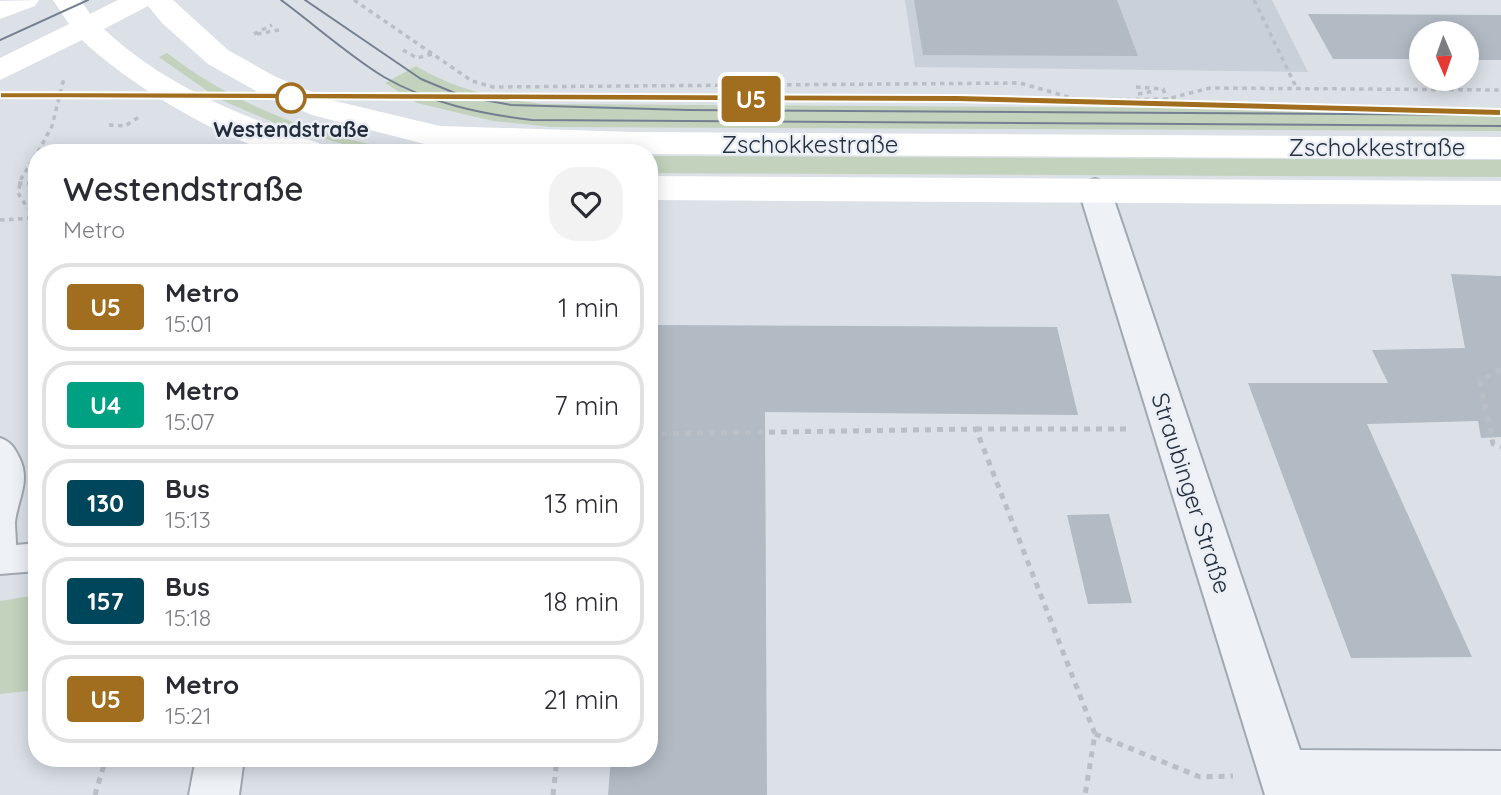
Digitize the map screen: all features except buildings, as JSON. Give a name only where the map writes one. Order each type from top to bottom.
[{"type":"main road","points":[[0,11],[25,0]]},
{"type":"main road","points":[[67,0],[86,28],[117,56],[208,113],[284,144]]},
{"type":"main road","points":[[0,70],[139,0]]},
{"type":"main road","name":"Zschokkestraße","points":[[158,0],[172,18],[218,57],[266,84],[323,108],[440,137],[661,143],[1501,148]]},
{"type":"main road","name":"Zschokkestraße","points":[[658,188],[1501,193]]},
{"type":"street","name":"Straubinger Straße","points":[[1094,191],[1287,785]]},
{"type":"street","points":[[214,795],[219,767]]},
{"type":"street","points":[[1287,785],[1501,776]]},
{"type":"lane","points":[[0,450],[10,463],[12,481],[3,506],[1,560],[28,558]]},
{"type":"path","points":[[354,0],[472,81],[493,87],[1020,83],[1079,100],[1167,99],[1210,88],[1501,90]]},
{"type":"path","points":[[1254,0],[1297,89]]},
{"type":"path","points":[[272,22],[279,30],[252,34],[262,30],[272,22]]},
{"type":"path","points":[[261,25],[272,22]]},
{"type":"path","points":[[404,50],[415,58],[424,59],[432,54]]},
{"type":"path","points":[[42,144],[52,126],[65,75]]},
{"type":"path","points":[[1136,87],[1163,89]]},
{"type":"path","points":[[1163,89],[1167,99]]},
{"type":"path","points":[[1138,94],[1163,89]]},
{"type":"path","points":[[109,125],[125,126],[139,117]]},
{"type":"path","points":[[28,168],[16,192],[20,202],[28,209]]},
{"type":"path","points":[[18,184],[28,184]]},
{"type":"path","points":[[0,220],[28,218]]},
{"type":"path","points":[[1501,369],[1480,381],[1493,444],[1501,447]]},
{"type":"path","points":[[658,434],[1171,428]]},
{"type":"path","points":[[976,429],[1096,734],[1085,795]]},
{"type":"path","points":[[1096,734],[1200,777],[1287,785]]},
{"type":"path","points":[[95,795],[103,767]]},
{"type":"path","points":[[553,795],[556,767]]},
{"type":"shaded area","points":[[905,0],[1272,0],[1308,72],[915,67]]},
{"type":"green space","points":[[167,53],[223,90],[282,118],[343,138],[371,144],[342,144],[284,127],[219,99],[159,57]]},
{"type":"green space","points":[[416,66],[477,92],[544,104],[1501,110],[1501,131],[552,127],[493,121],[417,103],[385,83]]},
{"type":"green space","points":[[658,156],[1501,160],[1501,177],[658,173]]},
{"type":"green space","points":[[28,596],[28,691],[0,694],[0,601]]},
{"type":"tram line","points":[[0,40],[88,0]]},
{"type":"tram line","points":[[281,0],[358,59],[401,86],[456,106],[532,120],[1501,126]]},
{"type":"tram line","points":[[305,0],[421,79],[462,96],[511,105],[688,110],[1501,115]]},
{"type":"metro line","name":"U5","points":[[0,96],[957,99],[1501,113]]},
{"type":"place","name":"Westendstraße","points":[[291,98]]}]
